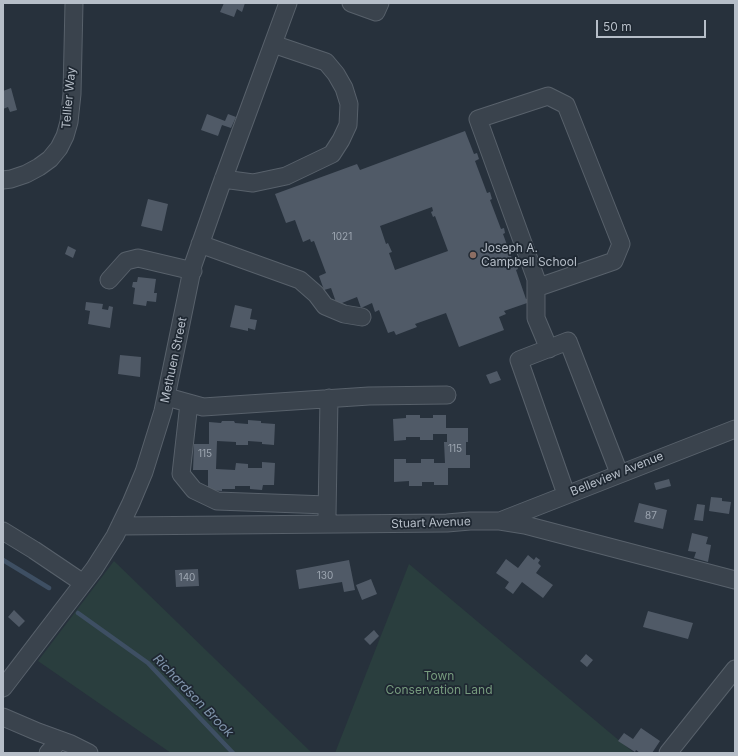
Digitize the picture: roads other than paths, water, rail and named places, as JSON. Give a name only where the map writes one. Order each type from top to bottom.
[{"type":"street","name":"Tellier Way","points":[[3,180],[26,174],[39,167],[50,159],[60,148],[65,136],[70,122],[72,94],[74,3]]},
{"type":"street","name":"Methuen Street","points":[[3,688],[94,569],[120,526],[144,472],[167,397],[192,270],[223,179],[288,3]]},
{"type":"street","points":[[351,3],[376,12],[380,3]]},
{"type":"street","points":[[223,179],[253,183],[286,176],[332,154],[348,125],[349,104],[344,88],[336,74],[326,62],[273,44]]},
{"type":"street","points":[[536,288],[614,261],[621,244],[566,105],[548,96],[478,119],[536,279],[536,288],[536,318],[548,349]]},
{"type":"street","points":[[200,244],[300,280],[316,294],[326,306],[344,314],[362,317]]},
{"type":"street","points":[[109,280],[126,261],[138,258],[192,270]]},
{"type":"street","points":[[566,494],[518,360],[568,341],[619,473]]},
{"type":"street","points":[[167,397],[203,407],[369,396],[447,395]]},
{"type":"street","points":[[326,524],[329,398]]},
{"type":"street","points":[[189,403],[181,474],[194,490],[217,501],[327,505]]},
{"type":"street","name":"Belleview Avenue","points":[[500,521],[619,473],[735,429]]},
{"type":"street","name":"Stuart Avenue","points":[[120,526],[447,523],[500,521],[525,525],[735,580]]},
{"type":"street","points":[[3,531],[83,583]]},
{"type":"street","points":[[668,753],[735,669]]},
{"type":"street","points":[[3,717],[71,744],[89,753]]},
{"type":"street","points":[[48,753],[60,740]]},
{"type":"waterway","name":"Richardson Brook","points":[[3,560],[49,588]]},
{"type":"waterway","name":"Richardson Brook","points":[[78,613],[148,663],[233,753]]},
{"type":"place","name":"Joseph A. Campbell School","points":[[473,255]]},
{"type":"park label","name":"Town Conservation Land","points":[[439,683]]}]
